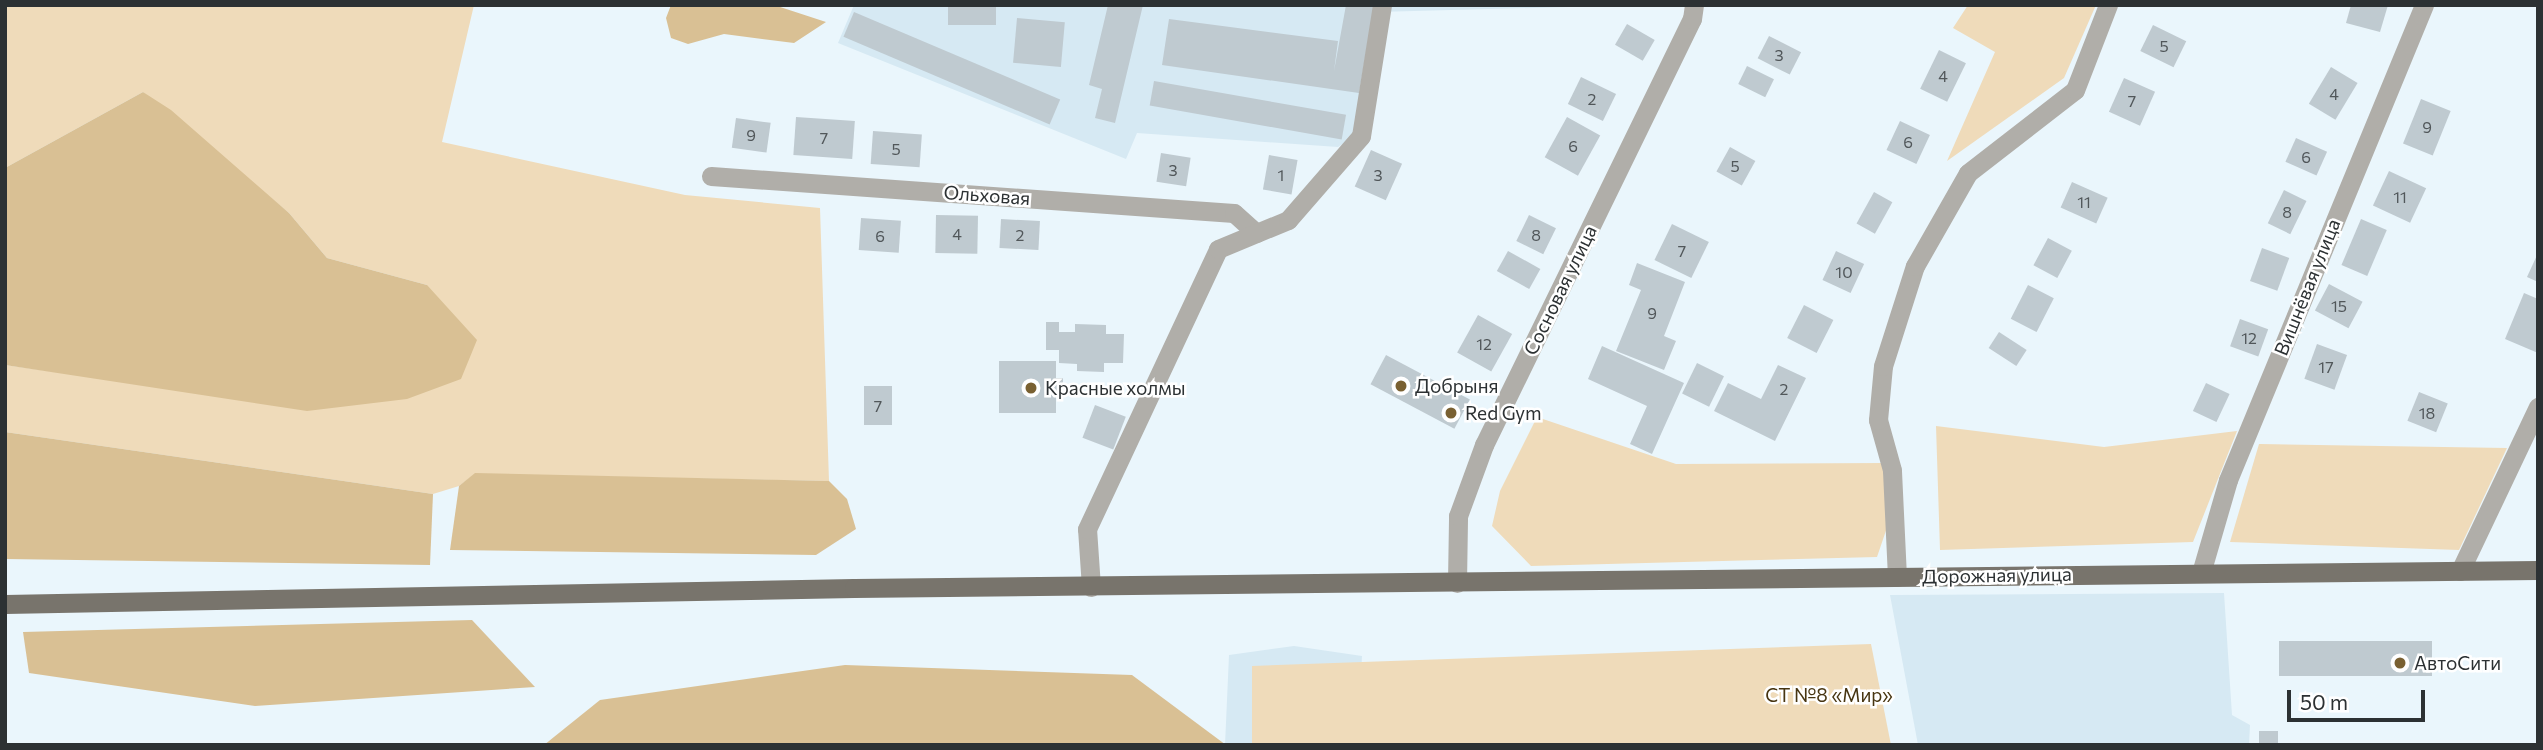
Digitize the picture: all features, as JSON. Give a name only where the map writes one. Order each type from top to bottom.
[{"type":"main road","name":"Дорожная улица","points":[[5,604],[1091,587],[2538,570]]},
{"type":"street","points":[[1091,587],[1087,529],[1219,249],[1287,220],[1361,136],[1382,5]]},
{"type":"street","name":"Сосновая улица","points":[[1457,583],[1458,516],[1484,445],[1692,19],[1694,5]]},
{"type":"street","points":[[1896,577],[1892,470],[1878,420],[1883,366],[1915,267],[1968,173],[2075,90],[2108,5]]},
{"type":"street","name":"Вишнёвая улица","points":[[2201,573],[2228,480],[2424,5]]},
{"type":"street","name":"Ольховая","points":[[711,176],[1234,213],[1256,233]]},
{"type":"street","points":[[2460,571],[2538,407]]},
{"type":"shaded area","points":[[671,5],[774,5],[826,22],[794,43],[724,34],[688,44],[671,38],[666,18]]},
{"type":"shaded area","points":[[854,5],[1643,5],[1377,12],[1352,138],[1338,147],[1137,133],[1126,159],[838,43]]},
{"type":"shaded area","points":[[143,92],[171,110],[289,213],[327,258],[427,285],[477,340],[461,379],[407,399],[307,411],[5,365],[5,168]]},
{"type":"shaded area","points":[[5,432],[433,494],[430,565],[5,559]]},
{"type":"shaded area","points":[[475,473],[829,481],[847,499],[856,529],[816,555],[450,550],[459,486]]},
{"type":"shaded area","points":[[2224,593],[2232,715],[2250,725],[2249,745],[1918,745],[1890,595]]},
{"type":"shaded area","points":[[472,620],[535,687],[255,706],[29,673],[23,632]]},
{"type":"shaded area","points":[[1294,646],[1362,656],[1357,745],[1225,745],[1229,655]]},
{"type":"shaded area","points":[[845,665],[1132,675],[1226,745],[544,745],[600,700]]},
{"type":"green space","points":[[5,5],[474,5],[442,142],[685,195],[820,208],[829,481],[475,474],[459,486],[433,494],[5,432],[5,365],[135,383],[427,285],[327,258],[289,213],[143,92],[5,168]]},
{"type":"green space","points":[[1968,5],[2096,5],[2064,78],[1947,161],[1995,52],[1953,28]]},
{"type":"green space","points":[[1537,417],[1676,464],[1886,463],[1895,504],[1877,557],[1531,566],[1492,526],[1500,491]]},
{"type":"green space","points":[[1936,426],[2104,447],[2237,431],[2193,542],[1940,550]]},
{"type":"green space","points":[[2259,444],[2507,448],[2459,550],[2230,542]]},
{"type":"green space","name":"СТ №8 «Мир»","points":[[1871,644],[1891,745],[1252,745],[1252,666]]},
{"type":"building","points":[[948,5],[996,5],[996,25],[948,25]]},
{"type":"building","points":[[1108,5],[1143,5],[1115,123],[1095,118],[1102,89],[1089,85]]},
{"type":"building","points":[[1346,5],[1374,5],[1359,93],[1162,65],[1169,19],[1338,41],[1334,71]]},
{"type":"building","points":[[2351,5],[2388,5],[2380,32],[2346,23]]},
{"type":"building","points":[[854,12],[1060,100],[1050,124],[843,37]]},
{"type":"building","points":[[1017,18],[1065,22],[1061,67],[1013,63]]},
{"type":"building","points":[[1627,24],[1655,40],[1643,61],[1615,45]]},
{"type":"building","points":[[2153,25],[2186,41],[2174,67],[2140,51]]},
{"type":"building","points":[[1769,36],[1801,52],[1790,75],[1758,58]]},
{"type":"building","points":[[1939,50],[1966,63],[1947,102],[1920,89]]},
{"type":"building","points":[[1747,66],[1774,79],[1765,97],[1738,84]]},
{"type":"building","points":[[2331,67],[2358,83],[2335,120],[2309,104]]},
{"type":"building","points":[[1581,77],[1616,94],[1603,121],[1568,104]]},
{"type":"building","points":[[2124,78],[2155,92],[2140,126],[2109,112]]},
{"type":"building","points":[[1154,81],[1346,115],[1342,139],[1150,106]]},
{"type":"building","points":[[2421,99],[2451,111],[2433,155],[2403,144]]},
{"type":"building","points":[[796,117],[855,121],[852,159],[793,155]]},
{"type":"building","points":[[1567,117],[1600,135],[1578,176],[1545,157]]},
{"type":"building","points":[[736,118],[771,123],[766,153],[732,148]]},
{"type":"building","points":[[1900,121],[1930,135],[1916,164],[1886,150]]},
{"type":"building","points":[[873,131],[922,134],[920,167],[871,164]]},
{"type":"building","points":[[2296,138],[2327,152],[2316,176],[2285,162]]},
{"type":"building","points":[[1730,147],[1755,161],[1742,186],[1716,171]]},
{"type":"building","points":[[1371,150],[1402,164],[1386,200],[1355,187]]},
{"type":"building","points":[[1161,153],[1191,158],[1186,186],[1156,182]]},
{"type":"building","points":[[1269,155],[1298,160],[1291,195],[1263,189]]},
{"type":"building","points":[[2389,171],[2426,188],[2410,223],[2373,205]]},
{"type":"building","points":[[2072,182],[2108,198],[2096,223],[2061,208]]},
{"type":"building","points":[[2284,190],[2306,201],[2290,234],[2268,223]]},
{"type":"building","points":[[1874,192],[1892,202],[1875,234],[1857,223]]},
{"type":"building","points":[[936,215],[978,216],[977,254],[935,253]]},
{"type":"building","points":[[1529,215],[1556,228],[1543,254],[1516,241]]},
{"type":"building","points":[[861,218],[901,221],[899,253],[859,250]]},
{"type":"building","points":[[1001,219],[1040,221],[1038,250],[999,248]]},
{"type":"building","points":[[2361,219],[2387,230],[2367,276],[2341,265]]},
{"type":"building","points":[[1672,224],[1709,242],[1691,278],[1654,260]]},
{"type":"building","points":[[2048,238],[2072,251],[2057,278],[2033,265]]},
{"type":"building","points":[[2262,248],[2289,258],[2277,291],[2250,281]]},
{"type":"building","points":[[1508,251],[1540,269],[1529,289],[1497,271]]},
{"type":"building","points":[[1836,251],[1864,264],[1851,293],[1822,280]]},
{"type":"building","points":[[2538,253],[2538,282],[2527,277]]},
{"type":"building","points":[[1637,263],[1685,282],[1664,336],[1676,341],[1664,370],[1616,351],[1641,290],[1629,285]]},
{"type":"building","points":[[2329,284],[2363,302],[2348,328],[2315,310]]},
{"type":"building","points":[[2028,285],[2054,298],[2037,332],[2011,319]]},
{"type":"building","points":[[2524,293],[2538,299],[2538,353],[2505,339]]},
{"type":"building","points":[[1804,305],[1833,320],[1817,353],[1787,338]]},
{"type":"building","points":[[1478,315],[1512,334],[1491,372],[1457,353]]},
{"type":"building","points":[[2240,319],[2268,329],[2258,357],[2230,346]]},
{"type":"building","name":"Красные холмы","points":[[1046,322],[1059,322],[1059,332],[1075,332],[1075,324],[1106,325],[1106,334],[1124,334],[1123,363],[1104,363],[1104,372],[1077,371],[1077,364],[1059,363],[1059,350],[1046,350]]},
{"type":"building","points":[[1999,332],[2027,350],[2016,366],[1989,348]]},
{"type":"building","points":[[2317,344],[2347,355],[2334,390],[2304,379]]},
{"type":"building","points":[[1602,346],[1684,383],[1652,454],[1630,444],[1647,406],[1588,379]]},
{"type":"building","points":[[1386,355],[1470,400],[1454,429],[1371,384]]},
{"type":"building","name":"Красные холмы","points":[[999,361],[1056,361],[1056,378],[1063,378],[1063,397],[1056,397],[1056,413],[999,413]]},
{"type":"building","points":[[1697,363],[1724,376],[1709,407],[1682,394]]},
{"type":"building","points":[[1778,365],[1806,378],[1775,441],[1714,411],[1728,383],[1761,399]]},
{"type":"building","points":[[2206,383],[2230,394],[2216,422],[2193,411]]},
{"type":"building","points":[[864,386],[892,386],[892,425],[864,425]]},
{"type":"building","points":[[2419,392],[2448,404],[2436,432],[2407,421]]},
{"type":"building","points":[[1095,405],[1126,417],[1113,450],[1082,438]]},
{"type":"building","points":[[2279,641],[2432,641],[2432,676],[2279,676]]},
{"type":"building","points":[[2259,731],[2278,731],[2278,745],[2259,745]]},
{"type":"place","name":"Добрыня","points":[[1401,386]]},
{"type":"place","name":"Красные холмы","points":[[1031,388]]},
{"type":"place","name":"Red Gym","points":[[1451,413]]},
{"type":"place","name":"АвтоСити","points":[[2400,663]]}]
